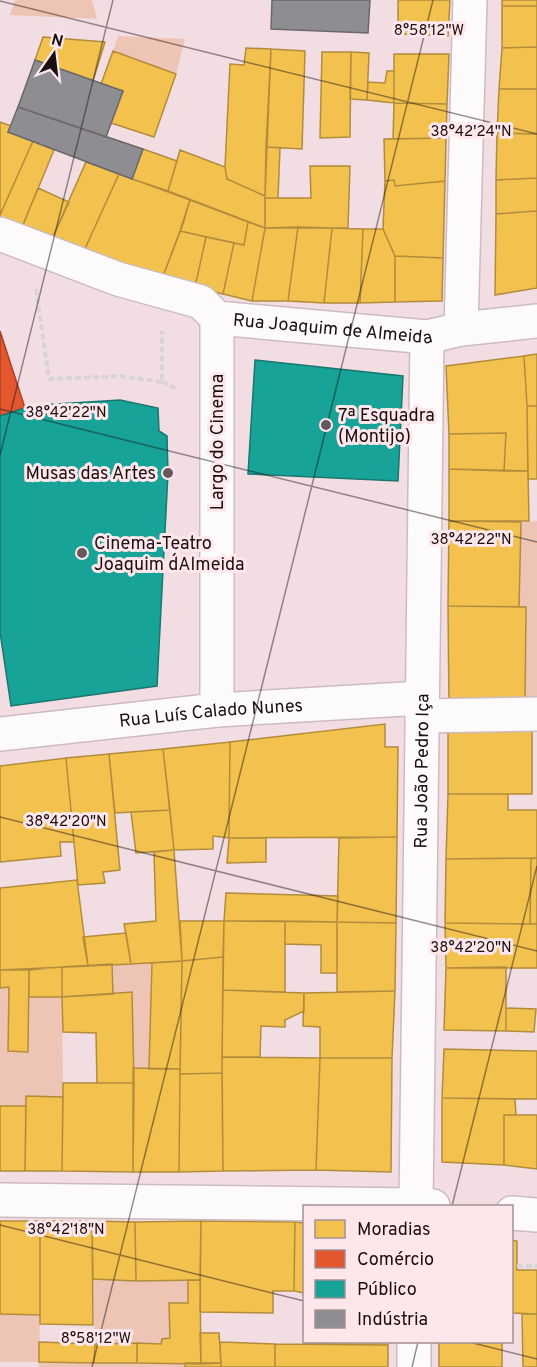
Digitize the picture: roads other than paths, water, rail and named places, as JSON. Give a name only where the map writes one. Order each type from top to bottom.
[{"type":"street","points":[[461,329],[470,0]]},
{"type":"street","name":"Rua Joaquim de Almeida","points":[[0,234],[118,279],[201,302],[217,318],[427,337],[461,329],[537,321]]},
{"type":"street","name":"Largo do Cinema","points":[[217,318],[217,710]]},
{"type":"street","name":"Rua João Pedro Iça","points":[[422,1205],[422,707],[427,337]]},
{"type":"street","name":"Rua Luís Calado Nunes","points":[[0,734],[217,710],[422,707],[537,714]]},
{"type":"street","points":[[0,1200],[352,1205]]},
{"type":"street","points":[[513,1213],[537,1215]]},
{"type":"street","points":[[414,1343],[414,1367]]},
{"type":"place","name":"7ª Esquadra (Montijo)","points":[[326,425]]},
{"type":"place","name":"Musas das Artes","points":[[168,473]]},
{"type":"place","name":"Cinema-Teatro Joaquim d´Almeida","points":[[82,553]]}]
